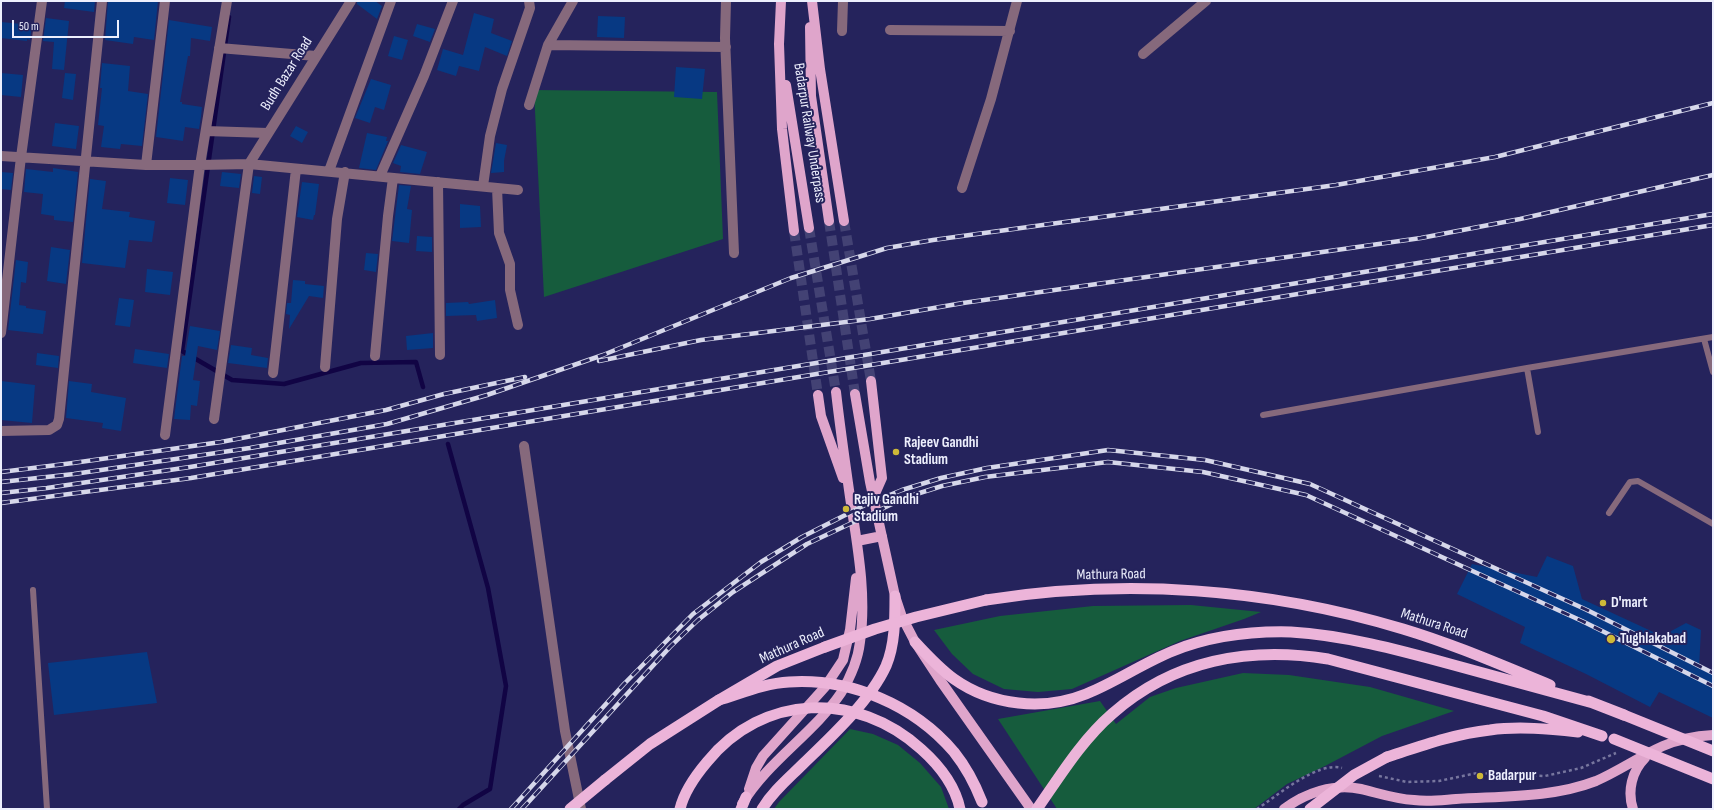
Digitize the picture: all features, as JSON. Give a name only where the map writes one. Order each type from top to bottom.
[{"type":"highway","name":"Mathura Road","points":[[570,809],[650,744],[719,700],[777,666],[875,629],[916,617],[986,600],[1030,593],[1104,589],[1227,592],[1302,604],[1403,629],[1462,648],[1713,751]]},
{"type":"highway","points":[[762,809],[773,794],[822,746],[865,699],[878,681],[886,665],[890,652],[895,617],[894,596]]},
{"type":"highway","points":[[915,642],[955,679],[982,693],[1015,703],[1050,703],[1066,701],[1102,687],[1144,664],[1175,650],[1226,636],[1261,632],[1308,634],[1398,650],[1593,703]]},
{"type":"highway","points":[[1037,809],[1083,744],[1112,714],[1132,697],[1174,674],[1195,666],[1242,656],[1274,654],[1304,655],[1328,659],[1543,716],[1602,736],[1713,779]]},
{"type":"highway","points":[[719,700],[768,685],[789,682],[830,684],[882,698],[899,706],[920,721],[954,752],[974,783],[983,809]]},
{"type":"highway","points":[[680,809],[691,785],[703,767],[715,752],[729,739],[762,718],[794,709],[810,707],[828,708],[864,715],[898,730],[913,742],[940,769],[951,784],[960,809]]},
{"type":"highway","points":[[1310,809],[1336,788],[1387,757],[1458,735],[1491,729],[1517,728],[1546,729],[1602,736]]},
{"type":"highway","points":[[740,809],[746,797]]},
{"type":"main road","points":[[781,1],[779,44],[782,130],[794,231]]},
{"type":"main road","points":[[811,1],[820,70],[844,221]]},
{"type":"main road","name":"Badarpur Railway Underpass","points":[[811,1],[811,96],[829,221]]},
{"type":"main road","name":"Badarpur Railway Underpass","points":[[779,44],[809,228]]},
{"type":"main road","points":[[871,382],[882,478],[874,496]]},
{"type":"main road","points":[[746,797],[760,778],[826,712],[841,693],[851,674],[860,642],[861,588],[857,541],[836,392]]},
{"type":"main road","points":[[855,394],[894,596],[902,617],[915,642],[1031,809]]},
{"type":"main road","points":[[818,395],[821,416],[850,497]]},
{"type":"main road","points":[[857,541],[882,536]]},
{"type":"main road","points":[[746,797],[756,768],[763,756],[825,687],[842,660],[850,630],[858,558]]},
{"type":"main road","points":[[1284,809],[1298,799],[1314,792],[1341,787],[1360,788],[1414,800],[1438,800],[1558,792],[1596,781],[1656,749],[1687,738],[1713,735]]},
{"type":"main road","points":[[1633,809],[1630,789],[1632,778],[1642,762],[1656,749]]},
{"type":"main road","points":[[1021,796],[1028,809]]},
{"type":"street","points":[[1,333],[21,158],[42,1]]},
{"type":"street","points":[[1,431],[49,430],[57,425],[59,419],[102,1]]},
{"type":"street","points":[[146,164],[165,1]]},
{"type":"street","points":[[165,434],[201,165],[227,1]]},
{"type":"street","name":"Budh Bazar Road","points":[[249,164],[351,1]]},
{"type":"street","points":[[329,171],[391,1]]},
{"type":"street","points":[[380,176],[424,76],[453,1]]},
{"type":"street","points":[[484,186],[490,136],[502,89],[530,8],[529,1]]},
{"type":"street","points":[[726,1],[726,47],[734,253]]},
{"type":"street","points":[[842,32],[843,1]]},
{"type":"street","points":[[962,188],[991,99],[1017,1]]},
{"type":"street","points":[[1143,54],[1206,1]]},
{"type":"street","points":[[529,105],[548,45],[568,3]]},
{"type":"street","points":[[890,30],[1010,31]]},
{"type":"street","points":[[548,45],[726,47]]},
{"type":"street","points":[[220,48],[316,56]]},
{"type":"street","points":[[206,131],[268,133]]},
{"type":"street","points":[[1,156],[146,164],[249,164],[345,172],[518,190]]},
{"type":"street","points":[[214,419],[249,164]]},
{"type":"street","points":[[273,372],[296,169]]},
{"type":"street","points":[[325,367],[337,219],[345,172]]},
{"type":"street","points":[[375,356],[393,178]]},
{"type":"street","points":[[438,182],[440,355]]},
{"type":"street","points":[[497,188],[499,233],[510,264],[510,290],[518,325]]},
{"type":"street","points":[[524,446],[565,731],[581,809]]},
{"type":"lane","points":[[1263,415],[1527,368],[1713,337]]},
{"type":"lane","points":[[1704,339],[1713,372]]},
{"type":"lane","points":[[1527,368],[1538,432]]},
{"type":"lane","points":[[1609,513],[1630,482],[1634,480],[1713,524]]},
{"type":"lane","points":[[33,590],[47,809]]},
{"type":"path","points":[[1376,776],[1407,782],[1439,781],[1477,773],[1545,776],[1581,768],[1617,753]]},
{"type":"path","points":[[1257,809],[1290,785],[1314,773],[1336,767],[1348,770]]},
{"type":"green space","points":[[534,90],[717,92],[723,239],[544,297]]},
{"type":"green space","points":[[1191,605],[1261,612],[1180,641],[1072,689],[1038,692],[1004,689],[973,674],[952,654],[934,630],[1000,616],[1093,606]]},
{"type":"green space","points":[[1243,673],[1289,675],[1370,687],[1454,711],[1382,736],[1287,784],[1254,809],[1057,809],[998,719],[1100,701],[1116,724],[1150,697],[1176,688]]},
{"type":"green space","points":[[850,729],[873,734],[898,745],[920,763],[941,787],[949,809],[774,809]]},
{"type":"building","points":[[65,1],[95,1],[94,12],[64,8]]},
{"type":"building","points":[[108,1],[158,1],[154,40],[134,37],[133,44],[105,40]]},
{"type":"building","points":[[357,1],[375,1],[382,6],[377,19],[357,4]]},
{"type":"building","points":[[474,13],[494,19],[491,33],[512,41],[507,56],[485,47],[479,71],[459,66],[456,76],[437,70],[443,49],[463,55]]},
{"type":"building","points":[[598,16],[625,17],[624,38],[597,37]]},
{"type":"building","points":[[46,18],[69,21],[64,70],[52,69],[54,42],[43,41]]},
{"type":"building","points":[[169,20],[212,27],[210,41],[191,38],[190,56],[188,56],[180,102],[182,102],[182,104],[202,107],[199,129],[185,127],[183,141],[156,137]]},
{"type":"building","points":[[1,22],[32,25],[30,40],[27,39],[27,41],[1,38]]},
{"type":"building","points":[[417,24],[435,29],[430,42],[413,36]]},
{"type":"building","points":[[394,36],[408,40],[402,60],[388,56]]},
{"type":"building","points":[[102,63],[130,66],[128,91],[148,94],[142,146],[121,144],[120,149],[101,147],[104,126],[98,125],[102,88],[100,88]]},
{"type":"building","points":[[676,67],[705,69],[702,99],[674,97]]},
{"type":"building","points":[[1,73],[23,75],[21,97],[1,95]]},
{"type":"building","points":[[65,73],[76,74],[73,100],[62,98]]},
{"type":"building","points":[[371,79],[391,85],[384,110],[375,107],[370,123],[355,118]]},
{"type":"building","points":[[55,123],[79,126],[76,149],[52,146]]},
{"type":"building","points":[[296,126],[308,132],[302,143],[290,136]]},
{"type":"building","points":[[367,133],[387,137],[386,141],[388,141],[376,170],[359,168]]},
{"type":"building","points":[[496,143],[507,145],[504,161],[504,172],[491,173]]},
{"type":"building","points":[[401,145],[427,152],[420,174],[400,172],[401,166],[393,163]]},
{"type":"building","points":[[53,168],[78,172],[73,222],[54,220],[54,216],[41,214],[43,194],[24,192],[26,169],[53,172]]},
{"type":"building","points":[[1,172],[13,173],[11,190],[1,189]]},
{"type":"building","points":[[222,172],[241,174],[239,188],[220,186]]},
{"type":"building","points":[[254,176],[262,177],[260,194],[252,193]]},
{"type":"building","points":[[170,178],[188,180],[185,205],[167,203]]},
{"type":"building","points":[[90,179],[106,181],[102,209],[130,212],[129,217],[155,221],[152,242],[129,240],[125,268],[82,263]]},
{"type":"building","points":[[302,182],[319,184],[313,220],[297,217]]},
{"type":"building","points":[[399,185],[411,186],[407,209],[412,210],[409,243],[392,241]]},
{"type":"building","points":[[460,204],[480,206],[481,227],[460,228]]},
{"type":"building","points":[[417,236],[432,237],[432,252],[416,251]]},
{"type":"building","points":[[51,247],[70,250],[66,284],[47,281]]},
{"type":"building","points":[[366,253],[378,254],[376,272],[364,270]]},
{"type":"building","points":[[16,260],[28,262],[26,283],[21,282],[19,305],[26,306],[26,308],[46,311],[43,334],[8,330]]},
{"type":"building","points":[[147,269],[173,272],[170,295],[145,292]]},
{"type":"building","points":[[293,280],[305,281],[305,284],[324,286],[323,298],[309,296],[289,329],[290,315],[286,314],[287,303],[291,303]]},
{"type":"building","points":[[119,298],[134,300],[130,327],[115,325]]},
{"type":"building","points":[[495,300],[497,318],[477,321],[476,315],[446,316],[446,303],[468,302],[469,304]]},
{"type":"building","points":[[190,326],[220,331],[217,350],[198,346],[193,380],[200,381],[197,406],[191,405],[190,420],[174,419],[182,356],[185,356]]},
{"type":"building","points":[[433,333],[433,348],[407,350],[406,336]]},
{"type":"building","points":[[231,345],[252,348],[251,355],[268,358],[267,368],[228,363]]},
{"type":"building","points":[[135,349],[169,354],[167,368],[133,363]]},
{"type":"building","points":[[37,353],[59,356],[58,368],[36,365]]},
{"type":"building","points":[[1,381],[35,385],[32,423],[1,420]]},
{"type":"building","points":[[69,381],[92,384],[91,392],[126,398],[121,431],[102,428],[103,423],[66,418]]},
{"type":"building","name":"Tughlakabad","points":[[1547,556],[1573,566],[1582,599],[1662,636],[1686,623],[1701,630],[1699,668],[1713,675],[1713,718],[1659,692],[1650,707],[1586,674],[1520,643],[1525,627],[1457,594],[1472,564],[1537,577]]},
{"type":"building","points":[[147,652],[157,703],[54,715],[48,663]]},
{"type":"waterway","points":[[229,17],[182,351],[232,380],[284,384],[361,363],[416,362],[423,387]]},
{"type":"waterway","points":[[448,444],[488,588],[506,686],[490,789],[459,809]]},
{"type":"tunnel","points":[[829,221],[855,394]]},
{"type":"tunnel","points":[[844,221],[871,381]]},
{"type":"tunnel","points":[[809,228],[836,392]]},
{"type":"tunnel","points":[[794,231],[818,395]]},
{"type":"railway","points":[[1,482],[74,474],[250,448],[387,424],[487,395],[603,355],[791,278],[887,248],[933,240],[1336,185],[1495,157],[1713,103]]},
{"type":"railway","points":[[599,361],[701,340],[870,319],[963,303],[1421,238],[1520,219],[1713,175]]},
{"type":"railway","points":[[1,493],[47,488],[190,467],[1713,214]]},
{"type":"railway","points":[[1,503],[191,478],[1713,225]]},
{"type":"railway","points":[[1,472],[221,442],[386,410],[444,394],[525,377]]},
{"type":"railway","points":[[511,809],[624,684],[693,614],[761,562],[802,537],[865,505],[902,490],[941,478],[987,468],[1108,450],[1205,460],[1310,484],[1587,610],[1713,673]]},
{"type":"railway","points":[[522,809],[670,647],[698,620],[733,592],[807,544],[907,497],[942,486],[985,477],[1108,462],[1203,472],[1306,495],[1582,621],[1713,686]]},
{"type":"place","name":"Rajeev Gandhi Stadium","points":[[896,452]]},
{"type":"place","name":"Rajiv Gandhi Stadium","points":[[846,509]]},
{"type":"place","name":"D'mart","points":[[1603,603]]},
{"type":"place","name":"Tughlakabad","points":[[1611,639]]},
{"type":"place","name":"Badarpur","points":[[1480,776]]}]
